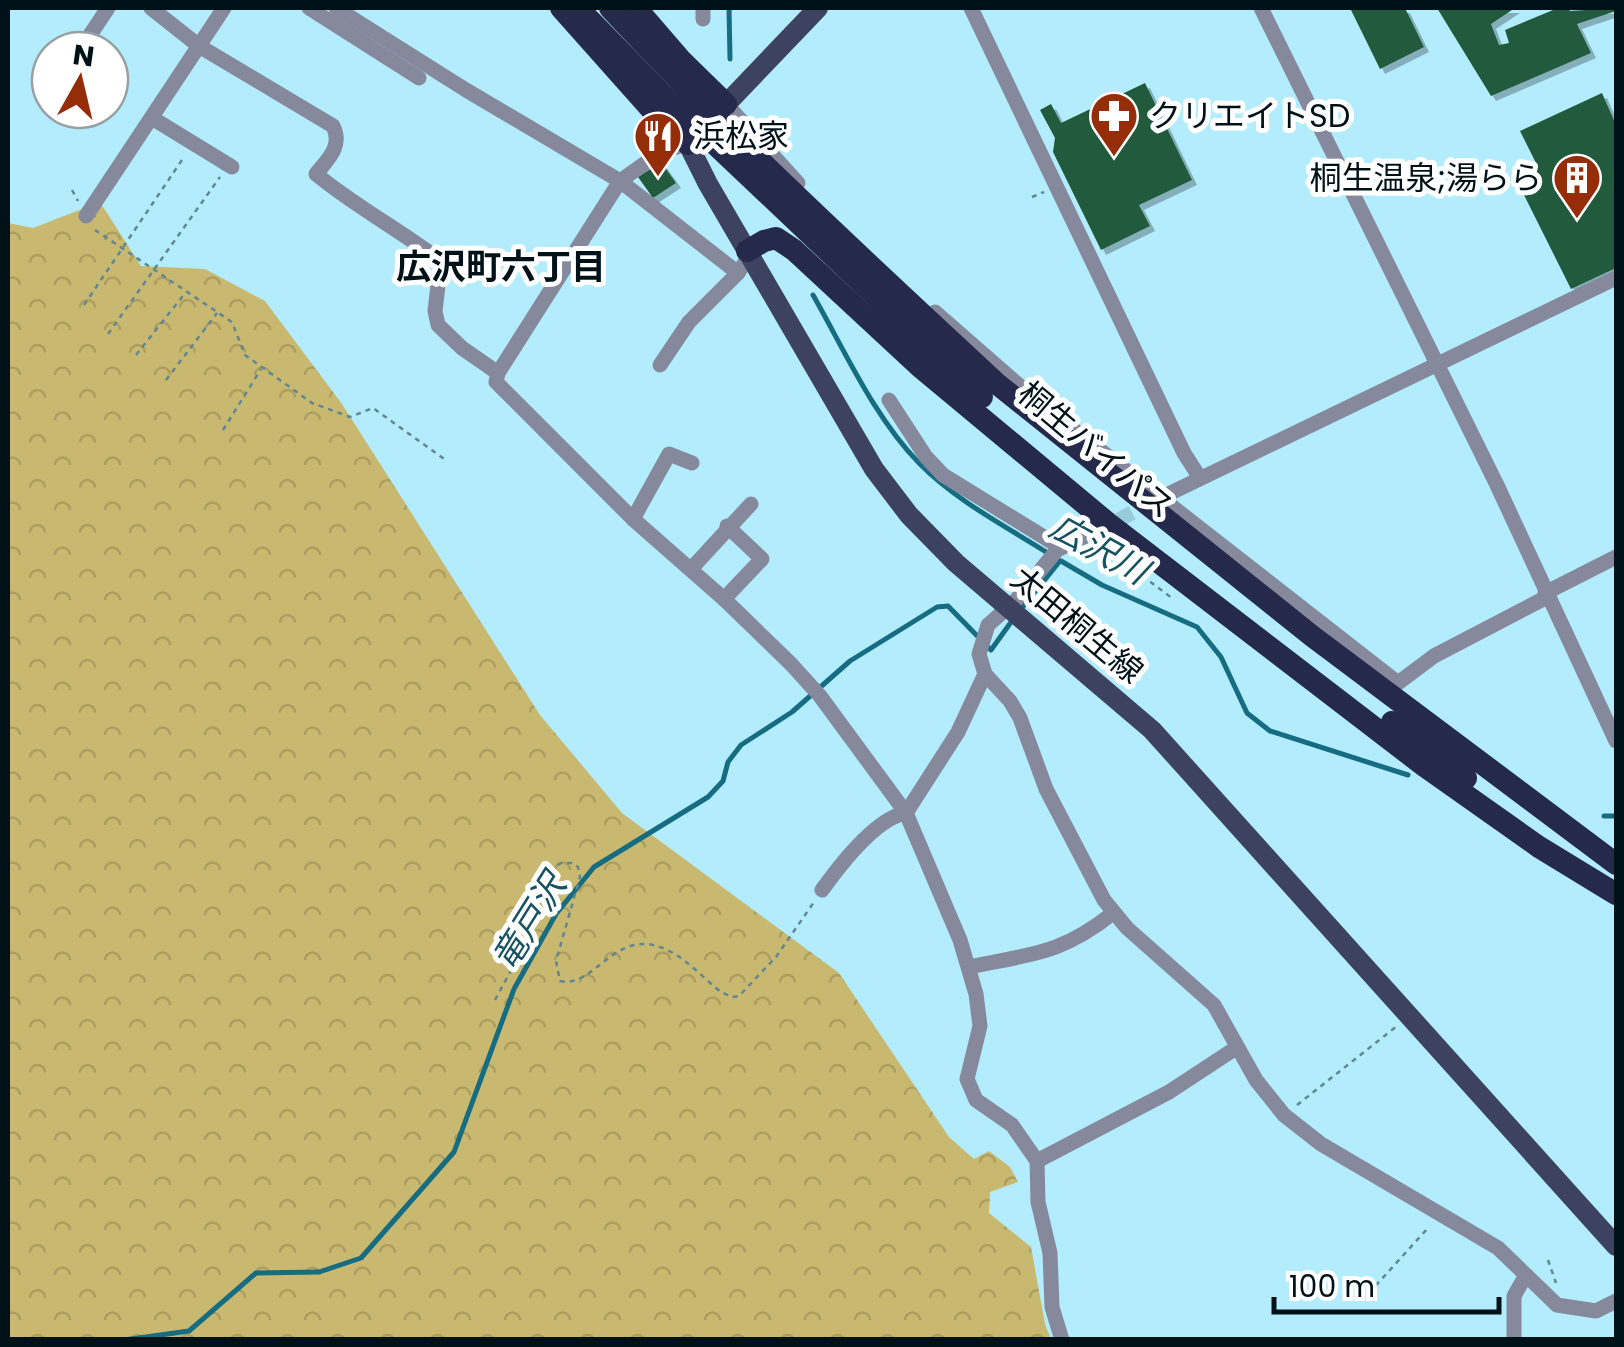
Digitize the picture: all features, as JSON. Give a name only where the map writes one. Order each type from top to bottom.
[{"type":"highway","points":[[561,8],[658,117],[688,144]]},
{"type":"highway","name":"桐生バイパス","points":[[578,8],[690,120],[989,390],[1111,506],[1616,893]]},
{"type":"highway","name":"桐生バイパス","points":[[610,8],[676,79],[989,390],[1616,864]]},
{"type":"highway","points":[[636,8],[726,104]]},
{"type":"highway","points":[[742,262],[764,240],[776,238],[794,250],[920,366],[1423,765],[1539,848],[1616,893]]},
{"type":"highway","points":[[1398,683],[1522,779],[1581,838]]},
{"type":"main road","points":[[688,144],[818,8]]},
{"type":"main road","name":"太田桐生線","points":[[688,144],[742,262],[898,502],[956,563],[1152,730],[1616,1246]]},
{"type":"street","points":[[93,30],[108,8]]},
{"type":"street","points":[[152,8],[199,46],[333,126],[336,148],[316,174],[446,264],[435,311],[438,325],[498,373]]},
{"type":"street","points":[[86,216],[224,8]]},
{"type":"street","points":[[308,8],[419,78]]},
{"type":"street","points":[[336,8],[620,181],[742,262],[689,322],[660,366]]},
{"type":"street","points":[[971,8],[1200,478]]},
{"type":"street","points":[[1261,8],[1438,363],[1546,595],[1609,708],[1615,740]]},
{"type":"street","points":[[726,104],[798,183],[1037,401],[1398,683],[1434,656],[1616,557]]},
{"type":"street","points":[[152,118],[227,171]]},
{"type":"street","points":[[688,144],[662,151],[620,181],[498,373],[496,382],[633,519],[724,599],[820,696],[906,813],[970,967],[980,1026],[967,1079],[976,1100],[1012,1125],[1037,1161],[1038,1202],[1050,1254],[1052,1307],[1062,1340]]},
{"type":"street","points":[[1158,498],[1616,278]]},
{"type":"street","points":[[889,400],[926,457],[943,475],[1055,552]]},
{"type":"street","points":[[633,519],[669,454],[692,463]]},
{"type":"street","points":[[690,568],[751,504]]},
{"type":"street","points":[[1114,522],[1055,552],[1016,600],[988,625],[979,654],[985,674],[1020,718],[1046,790],[1114,913],[1214,1004],[1236,1048],[1274,1105],[1320,1144],[1498,1248],[1557,1306],[1596,1311],[1616,1301]]},
{"type":"street","points":[[724,599],[762,560],[727,526]]},
{"type":"street","points":[[822,890],[842,863],[872,834],[895,815],[906,813],[942,760],[985,674]]},
{"type":"street","points":[[970,967],[1023,959],[1076,940],[1114,913]]},
{"type":"street","points":[[1037,1161],[1169,1092],[1236,1048]]},
{"type":"street","points":[[1514,1340],[1514,1296],[1526,1275]]},
{"type":"path","points":[[84,304],[184,156]]},
{"type":"path","points":[[108,334],[227,171]]},
{"type":"path","points":[[1032,198],[1050,188]]},
{"type":"path","points":[[72,190],[94,229],[232,322],[245,355],[312,403],[350,417],[373,408],[447,461]]},
{"type":"path","points":[[136,355],[187,291]]},
{"type":"path","points":[[166,380],[218,312]]},
{"type":"path","points":[[223,430],[262,367]]},
{"type":"path","points":[[1087,535],[1177,602]]},
{"type":"path","points":[[495,1000],[515,963],[552,870],[561,863],[572,862],[580,877],[556,962],[560,981],[566,982],[576,980],[615,951],[631,944],[646,945],[663,947],[721,992],[740,996],[776,957],[822,890]]},
{"type":"path","points":[[1284,1116],[1399,1024]]},
{"type":"path","points":[[1369,1293],[1439,1216]]},
{"type":"green space","points":[[100,202],[141,266],[205,269],[265,301],[342,404],[540,715],[622,813],[839,973],[949,1137],[974,1159],[989,1151],[1010,1167],[1018,1182],[990,1192],[989,1213],[1031,1247],[1051,1339],[8,1339],[8,223],[33,228]]},
{"type":"building","points":[[1350,8],[1405,8],[1424,47],[1380,69]]},
{"type":"building","points":[[1437,8],[1515,8],[1491,24],[1499,45],[1509,43],[1505,30],[1558,8],[1616,11],[1577,24],[1591,53],[1491,96]]},
{"type":"building","points":[[1145,83],[1192,180],[1139,205],[1150,226],[1101,250],[1053,152],[1055,138],[1040,110],[1051,104],[1061,123]]},
{"type":"building","name":"桐生温泉;湯らら","points":[[1602,93],[1616,125],[1616,268],[1571,289],[1513,173],[1536,163],[1520,131]]},
{"type":"building","points":[[661,162],[676,183],[653,198],[638,177]]},
{"type":"waterway","name":"広沢川","points":[[729,8],[730,59]]},
{"type":"waterway","name":"広沢川","points":[[813,295],[874,404],[919,463],[965,501],[1051,555]]},
{"type":"waterway","name":"竜戸沢","points":[[1021,609],[1060,561]]},
{"type":"waterway","name":"広沢川","points":[[1061,561],[1102,585],[1197,627],[1221,657],[1247,713],[1270,731],[1408,775]]},
{"type":"waterway","name":"竜戸沢","points":[[124,1340],[189,1331],[256,1273],[319,1272],[361,1258],[454,1152],[514,989],[556,914],[594,867],[708,797],[723,781],[728,762],[741,745],[792,712],[850,661],[937,607],[948,606],[991,650],[1014,618]]},
{"type":"waterway","name":"広沢川","points":[[1604,816],[1616,816]]},
{"type":"tunnel","points":[[1119,520],[1155,500]]},
{"type":"place","name":"クリエイトSD","points":[[1114,158]]},
{"type":"place","name":"浜松家","points":[[658,178]]},
{"type":"place","name":"桐生温泉;湯らら","points":[[1577,220]]},
{"type":"district","name":"広沢町六丁目","points":[[501,267]]}]
